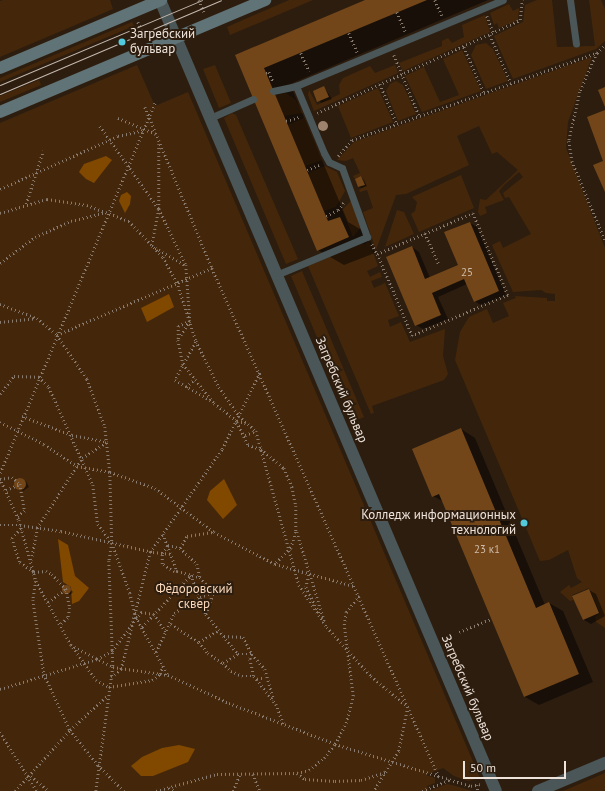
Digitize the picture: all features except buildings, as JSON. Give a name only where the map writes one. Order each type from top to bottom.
[{"type":"street","points":[[0,68],[160,0]]},
{"type":"street","name":"Загребский бульвар","points":[[160,0],[496,791]]},
{"type":"street","points":[[0,112],[265,0]]},
{"type":"street","points":[[538,791],[605,763]]},
{"type":"lane","points":[[273,91],[296,86],[503,0]]},
{"type":"lane","points":[[570,0],[576,44]]},
{"type":"lane","points":[[276,274],[367,237],[353,194],[342,168],[329,162],[296,86]]},
{"type":"lane","points":[[210,118],[253,99]]},
{"type":"path","points":[[199,0],[205,14]]},
{"type":"path","points":[[435,0],[442,17]]},
{"type":"path","points":[[315,114],[494,34],[520,20],[522,0]]},
{"type":"path","points":[[397,12],[406,32]]},
{"type":"path","points":[[487,14],[494,34]]},
{"type":"path","points":[[138,19],[146,40]]},
{"type":"path","points":[[349,33],[357,52]]},
{"type":"path","points":[[490,35],[511,83]]},
{"type":"path","points":[[335,159],[352,140],[597,52],[605,45]]},
{"type":"path","points":[[464,47],[484,93]]},
{"type":"path","points":[[597,52],[580,92],[569,141],[572,161],[605,240]]},
{"type":"path","points":[[301,53],[309,72]]},
{"type":"path","points":[[397,64],[419,115]]},
{"type":"path","points":[[380,84],[397,124]]},
{"type":"path","points":[[0,473],[22,416],[155,103]]},
{"type":"path","points":[[145,107],[212,268],[260,371],[358,596],[439,776]]},
{"type":"path","points":[[118,118],[156,134]]},
{"type":"path","points":[[100,126],[159,209],[186,265],[189,278],[190,321],[178,340]]},
{"type":"path","points":[[0,188],[110,140],[144,129]]},
{"type":"path","points":[[152,246],[159,209],[159,142]]},
{"type":"path","points":[[25,204],[42,151]]},
{"type":"path","points":[[326,216],[338,210],[346,198],[353,194]]},
{"type":"path","points":[[0,214],[25,204],[47,200],[65,201],[108,212],[129,221],[163,257],[177,282],[196,341],[219,387],[239,416],[256,431],[279,520],[291,548],[299,585],[327,627],[346,646],[371,676],[408,707]]},
{"type":"path","points":[[0,264],[35,238],[71,221],[108,212]]},
{"type":"path","points":[[472,213],[508,295],[412,336],[377,254],[425,234],[472,213]]},
{"type":"path","points":[[425,234],[439,265]]},
{"type":"path","points":[[152,246],[186,265]]},
{"type":"path","points":[[57,335],[212,268]]},
{"type":"path","points":[[0,304],[36,318],[57,335],[87,380],[105,427],[110,472],[112,543],[109,561],[113,666],[98,765],[96,791]]},
{"type":"path","points":[[0,322],[36,318]]},
{"type":"path","points":[[190,321],[178,326],[178,340],[183,364],[214,403]]},
{"type":"path","points":[[196,341],[175,380],[214,403],[237,421],[247,424]]},
{"type":"path","points":[[111,677],[121,668],[136,617],[150,552],[222,450],[260,371]]},
{"type":"path","points":[[0,394],[14,376],[39,377],[49,387],[72,435],[93,485],[98,524],[112,543],[130,593],[136,617],[168,676]]},
{"type":"path","points":[[186,387],[195,378]]},
{"type":"path","points":[[203,396],[206,392]]},
{"type":"path","points":[[22,416],[72,435],[107,442]]},
{"type":"path","points":[[237,421],[245,435],[248,445],[261,449],[284,468],[296,506],[296,532],[327,627]]},
{"type":"path","points":[[0,422],[17,428],[77,466],[110,472],[155,488],[182,506],[214,532],[275,564],[354,586]]},
{"type":"path","points":[[245,435],[256,431]]},
{"type":"path","points":[[31,561],[36,528],[82,458],[107,442]]},
{"type":"path","points":[[17,517],[25,511],[20,484],[12,477],[0,479],[21,527],[36,581],[71,645],[96,680],[109,687],[139,684],[152,680],[160,674],[163,665]]},
{"type":"path","points":[[6,490],[20,484]]},
{"type":"path","points":[[0,526],[36,528],[150,552],[172,554]]},
{"type":"path","points":[[21,527],[12,538],[13,547],[20,562],[34,572],[46,571],[52,574],[66,589],[70,608],[68,618],[60,624]]},
{"type":"path","points":[[180,548],[188,536],[214,532]]},
{"type":"path","points":[[275,564],[291,548],[296,532]]},
{"type":"path","points":[[163,533],[177,571]]},
{"type":"path","points":[[168,545],[180,548],[197,564],[200,577],[213,592]]},
{"type":"path","points":[[168,545],[162,553],[162,564],[174,572],[177,571],[200,577]]},
{"type":"path","points":[[309,574],[306,587],[327,627]]},
{"type":"path","points":[[142,628],[191,575]]},
{"type":"path","points":[[191,575],[206,614],[238,654]]},
{"type":"path","points":[[36,581],[33,600],[44,674],[70,730],[98,765],[124,791]]},
{"type":"path","points":[[48,602],[66,589]]},
{"type":"path","points":[[156,652],[171,624],[174,613],[200,597],[213,592]]},
{"type":"path","points":[[206,614],[213,592]]},
{"type":"path","points":[[156,791],[217,774],[297,773],[309,770],[324,758],[335,744],[346,723],[353,696],[346,646],[346,612],[358,596]]},
{"type":"path","points":[[0,689],[44,674],[84,664],[112,651],[141,612],[154,614],[166,632]]},
{"type":"path","points":[[459,632],[492,619]]},
{"type":"path","points":[[171,624],[199,642],[208,653],[222,662],[231,671],[242,676],[254,676]]},
{"type":"path","points":[[199,642],[219,630]]},
{"type":"path","points":[[224,636],[243,637],[252,654],[265,669],[265,677],[284,725]]},
{"type":"path","points":[[71,645],[113,666],[168,676],[284,725],[335,744],[450,780],[471,786],[477,785],[478,791]]},
{"type":"path","points":[[222,662],[238,654],[252,654]]},
{"type":"path","points":[[252,654],[250,659],[254,676],[276,704]]},
{"type":"path","points":[[257,679],[265,677]]},
{"type":"path","points":[[264,688],[269,686]]},
{"type":"path","points":[[15,791],[70,730],[109,695]]},
{"type":"path","points":[[374,791],[395,762],[408,707]]},
{"type":"path","points":[[0,732],[29,774],[37,791]]},
{"type":"path","points":[[297,773],[305,779],[335,781],[361,780],[387,772]]},
{"type":"path","points":[[29,774],[49,791]]},
{"type":"path","points":[[233,791],[240,774]]},
{"type":"path","points":[[253,774],[260,791]]},
{"type":"path","points":[[422,791],[450,780]]},
{"type":"path","points":[[168,787],[175,791]]},
{"type":"green space","points":[[110,0],[113,9],[0,57],[0,1]]},
{"type":"green space","points":[[289,0],[313,0],[230,35],[227,27]]},
{"type":"green space","points":[[537,0],[552,0],[557,47],[595,46],[589,0],[601,0],[605,9],[605,41],[596,49],[513,79],[494,36],[523,22],[525,5]]},
{"type":"green space","points":[[509,4],[513,11],[519,8],[518,20],[499,28],[497,23],[494,25],[490,13]]},
{"type":"green space","points":[[485,15],[490,32],[403,71],[399,63],[442,46],[442,41],[448,38],[452,43],[464,37],[462,25]]},
{"type":"green space","points":[[132,22],[134,26],[0,82],[0,78]]},
{"type":"green space","points":[[486,43],[493,49],[508,81],[486,89],[471,55],[476,45]]},
{"type":"green space","points":[[462,50],[481,91],[422,112],[405,76],[424,67],[440,102],[459,95],[443,59]]},
{"type":"green space","points":[[592,57],[568,122],[566,148],[605,248],[605,628],[596,622],[595,617],[600,613],[589,588],[572,595],[573,600],[570,601],[560,592],[569,585],[571,588],[582,582],[577,578],[568,550],[549,560],[540,561],[455,360],[460,332],[469,317],[487,309],[493,323],[509,316],[503,303],[516,298],[515,296],[547,298],[547,301],[555,301],[555,294],[546,293],[541,290],[513,292],[492,245],[500,241],[503,248],[531,234],[509,197],[505,198],[503,193],[523,177],[519,172],[504,185],[499,191],[504,200],[485,207],[487,213],[480,216],[478,212],[480,199],[486,200],[518,170],[497,152],[492,154],[479,126],[457,136],[469,165],[406,194],[396,195],[376,250],[363,212],[373,208],[367,190],[360,192],[359,190],[366,185],[365,181],[361,176],[355,179],[353,176],[360,173],[353,158],[346,161],[337,160],[354,142]]},
{"type":"green space","name":"Фёдоровский сквер","points":[[137,65],[155,106],[188,92],[480,778],[468,781],[454,776],[443,768],[426,775],[435,778],[435,783],[427,786],[429,791],[0,791],[0,123]]},
{"type":"green space","points":[[215,65],[231,103],[219,108],[203,69]]},
{"type":"green space","points":[[395,65],[398,73],[314,111],[308,95],[309,90],[317,105],[340,94],[339,85],[343,78],[370,66],[375,73]]},
{"type":"green space","points":[[39,80],[41,85],[0,102],[0,96]]},
{"type":"green space","points":[[396,81],[403,85],[416,114],[398,121],[386,91],[390,84]]},
{"type":"green space","points":[[378,88],[393,122],[351,138],[338,106]]},
{"type":"green space","points":[[286,93],[295,99],[303,113],[284,116],[275,95]]},
{"type":"green space","points":[[232,113],[236,115],[298,259],[286,264],[224,118]]},
{"type":"green space","points":[[304,118],[322,160],[305,166],[288,125]]},
{"type":"green space","points":[[325,166],[337,172],[345,191],[336,207],[324,211],[308,173]]},
{"type":"green space","points":[[461,175],[474,208],[419,232],[411,214],[415,211],[417,202],[412,197]]},
{"type":"green space","points":[[351,201],[360,228],[353,237],[342,210]]},
{"type":"green space","points":[[397,210],[404,212],[414,234],[385,247]]},
{"type":"green space","points":[[369,241],[378,266],[367,271],[370,277],[380,272],[382,277],[371,281],[374,288],[385,283],[399,316],[388,320],[390,327],[401,322],[410,342],[445,329],[443,356],[448,374],[444,380],[372,406],[374,413],[371,414],[308,266],[363,243],[364,245]]},
{"type":"green space","points":[[302,271],[364,417],[353,422],[291,276]]},
{"type":"green space","points":[[605,773],[605,791],[563,791]]},
{"type":"green space","points":[[447,784],[456,786],[472,791],[429,791]]},
{"type":"shaded area","points":[[106,156],[112,160],[94,183],[86,179],[79,172],[84,164]]},
{"type":"shaded area","points":[[127,192],[131,196],[130,204],[125,213],[119,201],[121,195]]},
{"type":"shaded area","points":[[169,294],[174,307],[147,322],[141,308]]},
{"type":"shaded area","points":[[224,479],[237,505],[223,519],[207,500],[210,491]]},
{"type":"shaded area","points":[[58,539],[68,545],[75,576],[89,588],[79,601],[72,604],[71,587],[63,582]]},
{"type":"shaded area","points":[[179,745],[195,749],[188,762],[153,776],[141,776],[131,766],[142,757],[162,748]]},
{"type":"tram line","points":[[0,85],[202,0]]},
{"type":"tram line","points":[[0,94],[221,0]]},
{"type":"place","name":"Загребский бульвар","points":[[122,42]]},
{"type":"place","name":"Колледж информационных технологий","points":[[524,523]]}]
